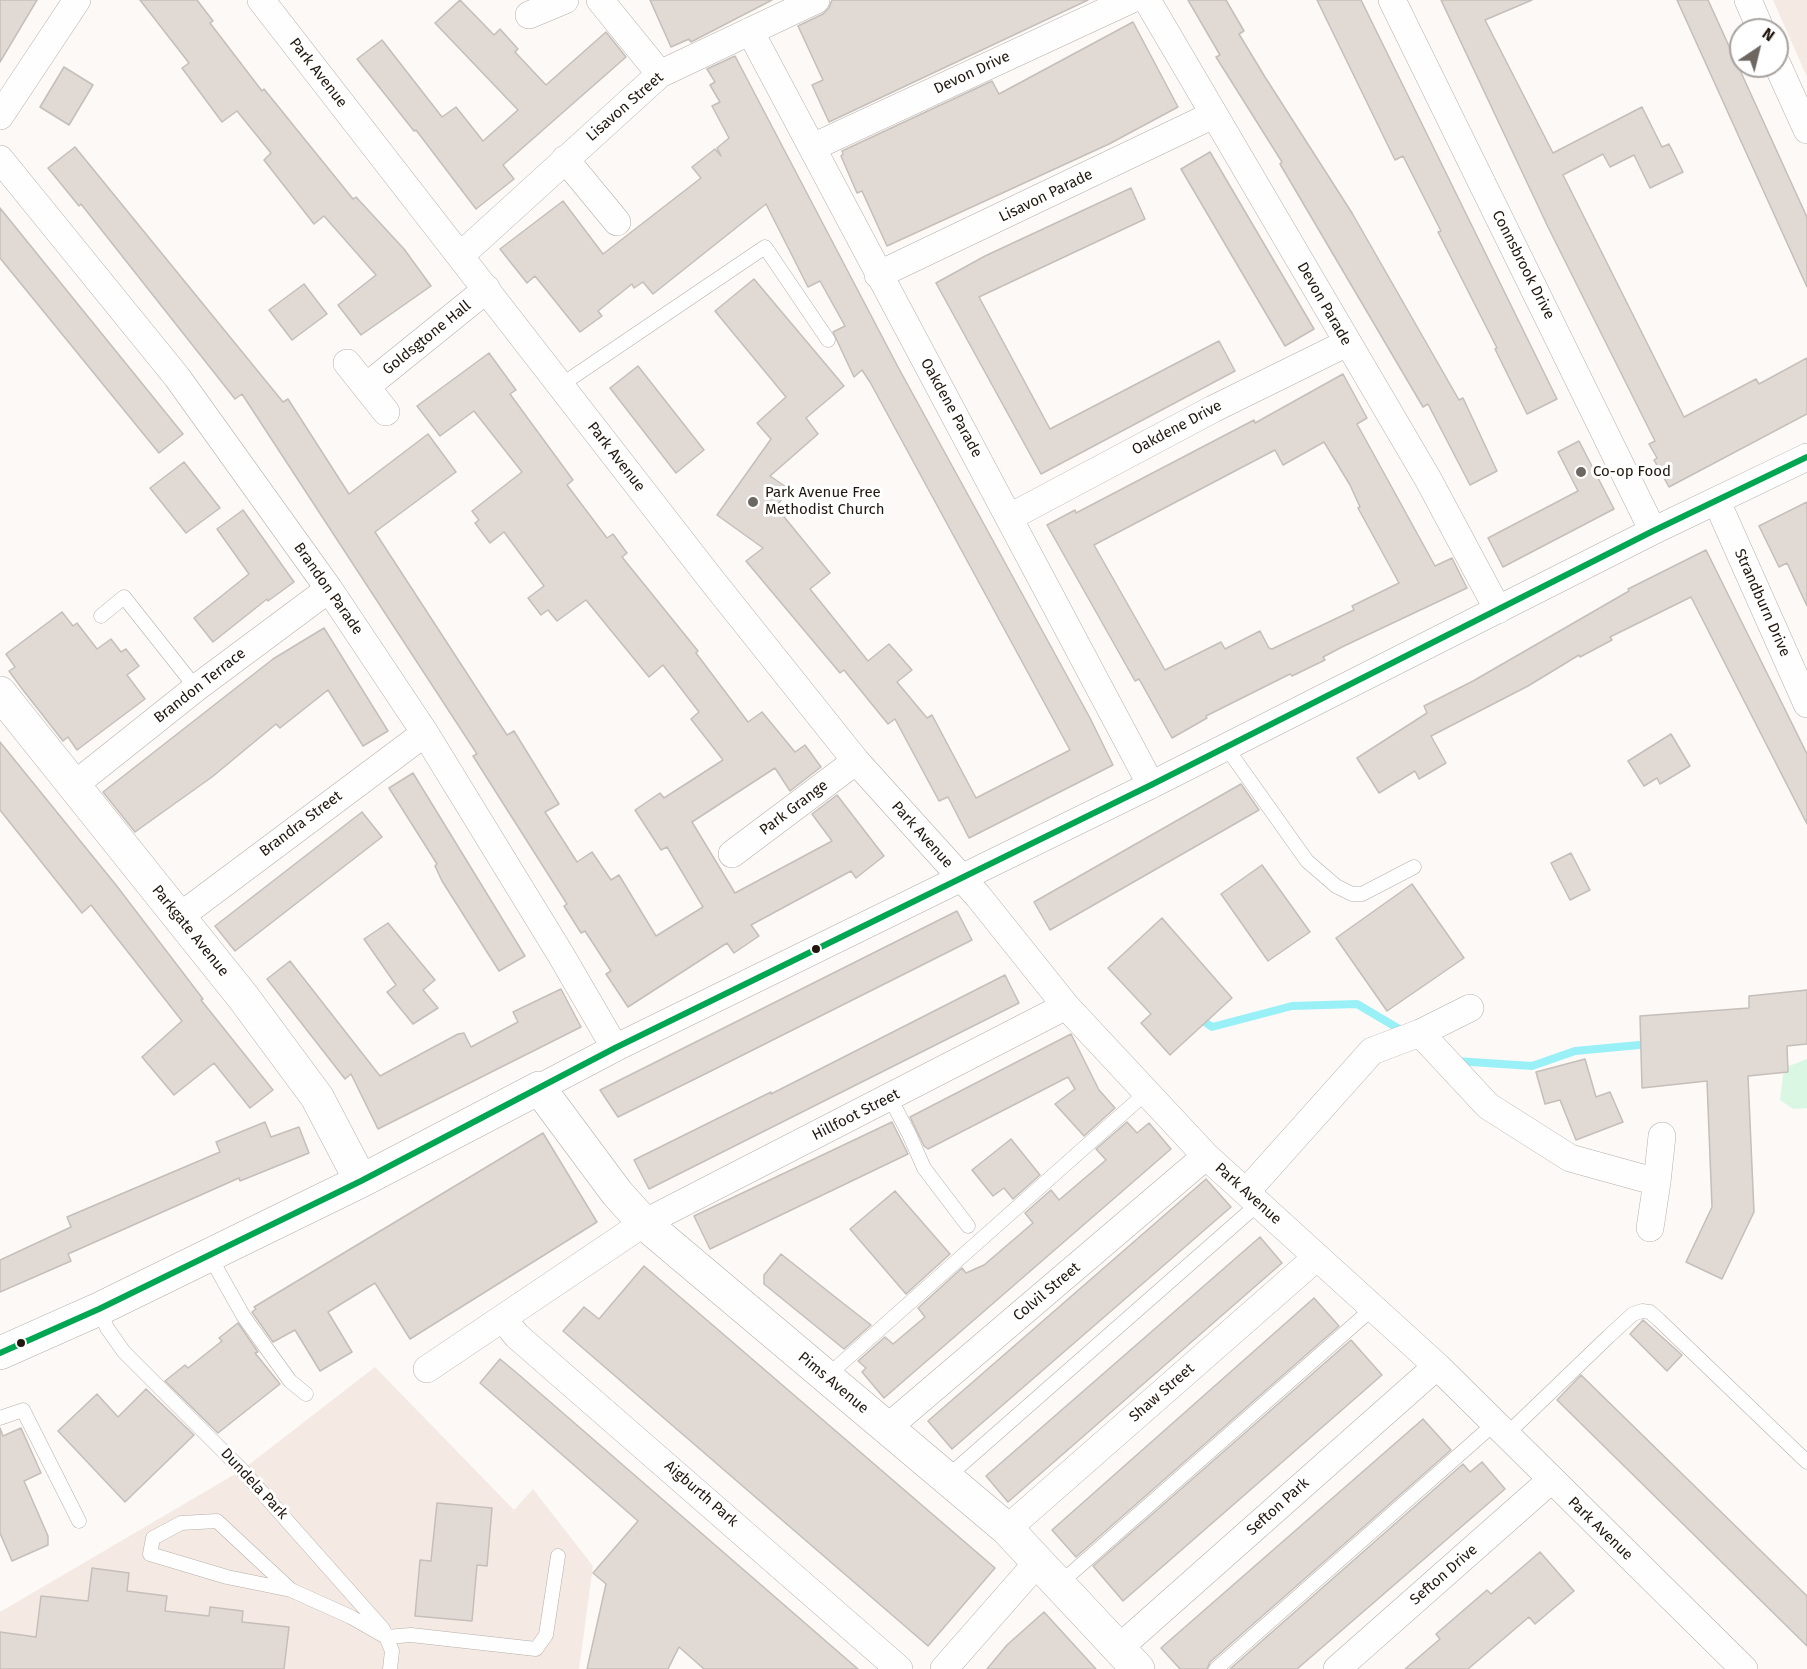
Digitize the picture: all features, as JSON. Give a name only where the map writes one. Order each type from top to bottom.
[{"type":"street","points":[[0,116],[77,0]]},
{"type":"street","name":"Park Avenue","points":[[261,0],[856,761],[960,876],[1066,1006],[1206,1156],[1437,1366],[1744,1669]]},
{"type":"street","points":[[529,15],[565,0]]},
{"type":"street","points":[[600,0],[660,74]]},
{"type":"street","name":"Lisavon Street","points":[[461,255],[660,74],[816,0]]},
{"type":"street","name":"Devon Drive","points":[[813,147],[1130,0]]},
{"type":"street","name":"Devon Parade","points":[[1147,0],[1428,479],[1498,610]]},
{"type":"street","name":"Connsbrook Drive","points":[[1392,0],[1653,531]]},
{"type":"street","points":[[1748,0],[1756,18]]},
{"type":"street","name":"Oakdene Parade","points":[[750,31],[1151,785]]},
{"type":"street","points":[[1783,78],[1807,130]]},
{"type":"street","name":"Lisavon Parade","points":[[878,275],[1213,115]]},
{"type":"street","name":"Brandon Parade","points":[[0,159],[177,377],[330,589],[425,734],[561,955],[615,1048]]},
{"type":"street","points":[[565,159],[617,222]]},
{"type":"street","name":"Goldsgtone Hall","points":[[367,386],[487,290]]},
{"type":"street","name":"Oakdene Drive","points":[[1010,517],[1213,409],[1347,343]]},
{"type":"street","points":[[347,363],[386,412]]},
{"type":"street","points":[[0,1353],[99,1309],[362,1181],[615,1048],[960,876],[1151,785],[1653,531],[1806,460]]},
{"type":"street","name":"Strandburn Drive","points":[[1717,502],[1807,704]]},
{"type":"street","name":"Brandon Terrace","points":[[73,786],[196,688],[330,589]]},
{"type":"street","name":"Parkgate Avenue","points":[[0,693],[179,917],[317,1097],[362,1181]]},
{"type":"street","name":"Brandra Street","points":[[179,917],[425,734]]},
{"type":"street","name":"Park Grange","points":[[732,854],[856,761]]},
{"type":"street","name":"Hillfoot Street","points":[[645,1223],[1066,1006]]},
{"type":"street","points":[[1252,1198],[1372,1051],[1420,1033],[1470,1008]]},
{"type":"street","points":[[1420,1033],[1488,1106],[1570,1158],[1657,1182]]},
{"type":"street","name":"Pims Avenue","points":[[539,1088],[616,1193],[645,1223],[1007,1529],[1129,1659]]},
{"type":"street","points":[[1650,1228],[1662,1136]]},
{"type":"street","name":"Colvil Street","points":[[888,1428],[1206,1156]]},
{"type":"street","points":[[427,1369],[645,1223]]},
{"type":"street","name":"Shaw Street","points":[[1007,1529],[1317,1257]]},
{"type":"street","name":"Aigburth Park","points":[[503,1319],[517,1336],[899,1669]]},
{"type":"street","name":"Sefton Park","points":[[1129,1659],[1437,1366]]},
{"type":"street","name":"Sefton Drive","points":[[1337,1669],[1551,1480]]},
{"type":"street","points":[[944,1669],[1047,1574]]},
{"type":"lane","points":[[561,385],[765,248],[828,340]]},
{"type":"lane","points":[[101,616],[124,597],[196,688]]},
{"type":"lane","points":[[1226,747],[1307,861],[1336,885],[1352,894],[1362,894],[1414,867]]},
{"type":"lane","points":[[826,1377],[1147,1092]]},
{"type":"lane","points":[[890,1098],[924,1168],[968,1226]]},
{"type":"lane","points":[[946,1478],[1252,1198]]},
{"type":"lane","points":[[209,1255],[244,1317],[290,1381],[306,1394]]},
{"type":"lane","points":[[1047,1574],[1373,1308]]},
{"type":"lane","name":"Dundela Park","points":[[99,1309],[107,1328],[124,1352],[243,1470],[383,1629],[392,1651],[390,1669]]},
{"type":"lane","points":[[1216,1669],[1633,1314],[1642,1311],[1650,1312],[1807,1462]]},
{"type":"lane","points":[[0,1418],[23,1410],[79,1521]]},
{"type":"lane","points":[[291,1590],[217,1521],[180,1523],[153,1538],[150,1554],[226,1577],[291,1590],[351,1617],[386,1637],[411,1635],[536,1650],[546,1635],[558,1556]]},
{"type":"shaded area","points":[[1773,0],[1807,0],[1807,77],[1789,36],[1789,18],[1781,18]]},
{"type":"shaded area","points":[[375,1367],[514,1510],[533,1489],[593,1566],[579,1669],[0,1669],[0,1612],[242,1470]]},
{"type":"green space","points":[[1807,1059],[1807,1108],[1793,1109],[1780,1100],[1784,1068]]},
{"type":"building","points":[[0,0],[37,0],[0,62]]},
{"type":"building","points":[[140,0],[197,0],[213,21],[210,23],[262,91],[264,89],[353,199],[356,197],[404,249],[431,286],[361,335],[338,305],[376,275],[324,216],[314,224],[264,160],[271,153],[237,111],[222,122],[182,68],[189,63]]},
{"type":"building","points":[[460,0],[494,35],[500,29],[518,49],[515,52],[546,85],[606,32],[626,57],[503,165],[514,179],[476,209],[416,130],[414,131],[357,59],[382,40],[442,117],[456,107],[483,141],[518,110],[435,23]]},
{"type":"building","points":[[650,0],[772,0],[691,42],[689,39],[671,47]]},
{"type":"building","points":[[832,0],[1088,0],[829,122],[812,85],[823,80],[798,26],[823,14],[829,8]]},
{"type":"building","points":[[1188,0],[1226,0],[1244,31],[1239,34],[1352,213],[1459,400],[1463,398],[1497,471],[1470,485],[1428,404],[1423,407],[1280,164],[1282,162],[1216,57],[1220,55]]},
{"type":"building","points":[[1317,0],[1361,0],[1557,399],[1527,414],[1403,156],[1395,160]]},
{"type":"building","points":[[1441,0],[1532,0],[1485,20],[1553,153],[1642,107],[1662,147],[1669,144],[1683,172],[1650,188],[1634,155],[1610,167],[1603,154],[1563,175],[1684,417],[1756,379],[1759,384],[1807,358],[1807,414],[1669,487],[1654,460],[1657,458],[1649,444],[1655,441],[1548,227]]},
{"type":"building","points":[[1677,0],[1708,0],[1729,46],[1729,78],[1744,78],[1807,217],[1807,287]]},
{"type":"building","points":[[1133,22],[1178,107],[1109,144],[887,246],[862,191],[857,193],[841,156],[842,151],[992,81],[999,94]]},
{"type":"building","points":[[735,56],[898,367],[1090,718],[1113,765],[969,838],[948,797],[939,801],[895,719],[888,724],[844,670],[840,673],[746,561],[763,548],[717,515],[771,439],[757,423],[786,397],[715,311],[754,279],[844,386],[806,418],[818,434],[770,476],[789,489],[776,507],[830,573],[810,589],[868,661],[889,644],[912,670],[897,682],[927,718],[932,715],[976,798],[1070,750],[870,382],[862,370],[854,377],[833,332],[845,326],[820,281],[808,287],[766,204],[653,294],[643,282],[634,288],[632,284],[598,311],[602,316],[580,332],[535,276],[527,283],[500,249],[563,201],[603,254],[701,178],[692,167],[715,149],[721,156],[717,148],[729,138],[712,106],[720,102],[710,85],[715,82],[707,69]]},
{"type":"building","points":[[64,67],[93,85],[69,125],[40,107]]},
{"type":"building","points":[[75,147],[283,402],[288,399],[349,494],[428,434],[456,472],[375,532],[507,735],[514,731],[559,804],[545,812],[577,862],[592,852],[611,880],[619,875],[656,936],[703,907],[667,847],[661,850],[635,810],[660,793],[664,798],[723,760],[691,719],[699,712],[663,665],[649,677],[586,600],[557,621],[548,610],[541,615],[528,598],[544,586],[504,532],[490,543],[475,523],[479,520],[472,511],[522,472],[474,411],[440,436],[417,406],[489,353],[516,390],[510,394],[573,480],[567,485],[607,538],[613,534],[627,553],[622,557],[698,651],[696,653],[748,722],[762,712],[795,752],[805,745],[821,767],[790,791],[775,768],[692,822],[735,893],[832,841],[812,814],[837,795],[884,856],[856,878],[851,871],[751,925],[759,936],[734,953],[727,943],[628,1007],[606,974],[611,971],[585,931],[581,933],[564,906],[567,904],[473,756],[477,754],[242,394],[235,399],[81,204],[79,206],[48,168]]},
{"type":"building","points":[[1210,152],[1314,329],[1285,346],[1181,169]]},
{"type":"building","points":[[1131,188],[1145,219],[979,297],[1050,429],[1219,341],[1235,371],[1041,474],[936,283],[985,256]]},
{"type":"building","points":[[0,208],[183,434],[159,453],[0,258]]},
{"type":"building","points":[[304,284],[327,314],[292,340],[269,310]]},
{"type":"building","points":[[638,366],[704,450],[676,473],[610,388]]},
{"type":"building","points":[[1343,374],[1367,418],[1357,424],[1435,566],[1452,558],[1467,588],[1344,646],[1323,657],[1325,660],[1292,676],[1290,674],[1206,716],[1207,718],[1172,738],[1139,679],[1135,681],[1047,525],[1075,510],[1076,513],[1254,420],[1255,423]],"holes":[[[1324,442],[1350,485],[1360,507],[1358,508],[1399,583],[1352,606],[1354,610],[1272,649],[1269,648],[1260,631],[1225,649],[1221,642],[1165,670],[1094,545],[1275,450],[1283,465]]]},
{"type":"building","points":[[1579,441],[1614,509],[1503,567],[1488,538],[1578,491],[1558,452]]},
{"type":"building","points":[[184,462],[220,508],[186,533],[150,488]]},
{"type":"building","points":[[1807,502],[1807,606],[1787,563],[1779,567],[1759,526]]},
{"type":"building","points":[[243,510],[294,582],[268,601],[267,599],[213,642],[194,618],[249,574],[217,529]]},
{"type":"building","points":[[1706,550],[1807,754],[1807,824],[1691,597],[1610,637],[1612,640],[1580,657],[1579,655],[1528,686],[1431,736],[1446,763],[1419,779],[1415,771],[1379,793],[1357,758],[1427,713],[1424,706],[1473,681],[1629,591],[1628,589]]},
{"type":"building","points":[[62,612],[73,626],[77,623],[97,649],[111,639],[121,652],[126,649],[139,666],[127,675],[145,699],[77,750],[68,737],[63,741],[23,690],[9,671],[15,667],[6,654]]},
{"type":"building","points":[[324,628],[388,731],[363,746],[328,690],[280,728],[276,724],[212,777],[135,832],[103,792],[273,659]]},
{"type":"building","points":[[1671,734],[1690,766],[1660,784],[1657,778],[1644,786],[1628,761]]},
{"type":"building","points":[[0,742],[116,885],[203,999],[201,1000],[273,1090],[250,1108],[214,1063],[174,1095],[142,1057],[182,1021],[91,905],[82,913],[0,810]]},
{"type":"building","points":[[413,773],[525,956],[499,971],[442,881],[435,866],[437,864],[389,788]]},
{"type":"building","points":[[1241,784],[1259,810],[1050,930],[1034,902]]},
{"type":"building","points":[[362,812],[382,837],[235,951],[215,926]]},
{"type":"building","points":[[1571,853],[1590,890],[1570,900],[1551,863]]},
{"type":"building","points":[[1262,865],[1310,932],[1268,961],[1221,894]]},
{"type":"building","points":[[1412,884],[1464,958],[1387,1011],[1336,938]]},
{"type":"building","points":[[957,911],[972,940],[703,1075],[618,1117],[600,1090]]},
{"type":"building","points":[[1162,918],[1232,998],[1170,1055],[1141,1023],[1151,1014],[1108,968]]},
{"type":"building","points":[[388,923],[435,980],[423,990],[438,1008],[413,1024],[387,992],[396,985],[364,939]]},
{"type":"building","points":[[290,961],[380,1076],[458,1034],[464,1033],[471,1047],[518,1022],[513,1012],[561,989],[581,1027],[378,1129],[351,1074],[345,1079],[267,979]]},
{"type":"building","points":[[1005,975],[1019,1003],[649,1189],[634,1160],[771,1092],[771,1094]]},
{"type":"building","points":[[1807,990],[1807,1044],[1787,1046],[1788,1072],[1748,1076],[1754,1212],[1722,1279],[1686,1262],[1712,1207],[1707,1081],[1642,1088],[1640,1016],[1749,1008],[1749,996]]},
{"type":"building","points":[[1071,1034],[1099,1090],[1115,1108],[1084,1136],[1055,1104],[1075,1089],[1068,1077],[928,1149],[924,1146],[910,1117]]},
{"type":"building","points":[[1585,1059],[1596,1097],[1610,1092],[1623,1122],[1576,1140],[1560,1100],[1545,1104],[1536,1072]]},
{"type":"building","points":[[265,1122],[271,1137],[299,1127],[309,1153],[240,1181],[239,1178],[68,1254],[71,1261],[0,1292],[0,1260],[71,1227],[67,1217],[220,1152],[216,1142]]},
{"type":"building","points":[[892,1122],[908,1154],[710,1249],[694,1216]]},
{"type":"building","points":[[1127,1122],[1137,1133],[1149,1123],[1171,1149],[884,1398],[862,1372],[866,1368],[858,1361],[885,1337],[893,1344],[925,1317],[918,1308],[962,1268],[966,1273],[984,1265],[1033,1223],[1025,1213],[1051,1190],[1059,1200],[1106,1160],[1096,1149]]},
{"type":"building","points":[[543,1133],[597,1222],[410,1339],[375,1283],[328,1312],[352,1352],[320,1371],[295,1330],[273,1342],[252,1312],[256,1309],[254,1307]]},
{"type":"building","points":[[1011,1139],[1040,1175],[1013,1199],[1004,1188],[993,1196],[972,1170]]},
{"type":"building","points":[[1206,1179],[1231,1207],[952,1449],[928,1421]]},
{"type":"building","points":[[895,1191],[950,1254],[906,1294],[850,1229]]},
{"type":"building","points":[[1260,1237],[1282,1263],[1008,1502],[986,1476]]},
{"type":"building","points":[[781,1254],[871,1325],[844,1349],[764,1284],[764,1275]]},
{"type":"building","points":[[644,1266],[995,1568],[928,1646],[563,1331],[584,1307],[599,1319]]},
{"type":"building","points":[[1314,1298],[1339,1326],[1076,1557],[1052,1530]]},
{"type":"building","points":[[1643,1320],[1682,1355],[1667,1371],[1630,1334]]},
{"type":"building","points":[[238,1323],[258,1352],[255,1353],[280,1384],[218,1433],[165,1381],[185,1365],[188,1368],[222,1341],[219,1338]]},
{"type":"building","points":[[1351,1340],[1382,1375],[1123,1601],[1093,1566]]},
{"type":"building","points":[[500,1359],[858,1669],[704,1669],[679,1647],[668,1669],[587,1669],[606,1584],[593,1573],[638,1521],[480,1383]]},
{"type":"building","points":[[1581,1375],[1807,1596],[1807,1646],[1557,1400]]},
{"type":"building","points":[[146,1389],[194,1435],[125,1502],[58,1431],[97,1394],[118,1417]]},
{"type":"building","points":[[1423,1419],[1451,1450],[1210,1662],[1207,1669],[1180,1669],[1161,1648]]},
{"type":"building","points":[[0,1428],[3,1436],[21,1428],[41,1473],[24,1481],[48,1536],[48,1545],[12,1561],[0,1533]]},
{"type":"building","points":[[1482,1462],[1505,1489],[1297,1669],[1230,1669],[1463,1464],[1470,1472]]},
{"type":"building","points":[[437,1503],[492,1508],[487,1566],[477,1565],[472,1621],[415,1616],[420,1560],[431,1561]]},
{"type":"building","points":[[1540,1552],[1574,1591],[1535,1624],[1529,1617],[1468,1669],[1405,1669],[1440,1639],[1436,1634],[1487,1590],[1491,1594]]},
{"type":"building","points":[[92,1568],[129,1573],[127,1591],[167,1596],[165,1611],[209,1616],[210,1607],[243,1611],[242,1622],[289,1627],[284,1669],[0,1669],[0,1632],[36,1637],[41,1596],[88,1601]]},
{"type":"building","points":[[1044,1612],[1096,1669],[987,1669],[1007,1645]]},
{"type":"waterway","points":[[1196,1016],[1212,1027],[1292,1006],[1357,1004],[1406,1033]]},
{"type":"waterway","points":[[1456,1061],[1532,1066],[1575,1051],[1650,1044]]},
{"type":"transit line","points":[[0,1353],[99,1309],[361,1181],[615,1048],[1151,785],[1653,531],[1807,457]]},
{"type":"place","name":"Co-op Food","points":[[1581,472]]},
{"type":"place","name":"Park Avenue Free Methodist Church","points":[[753,502]]}]
